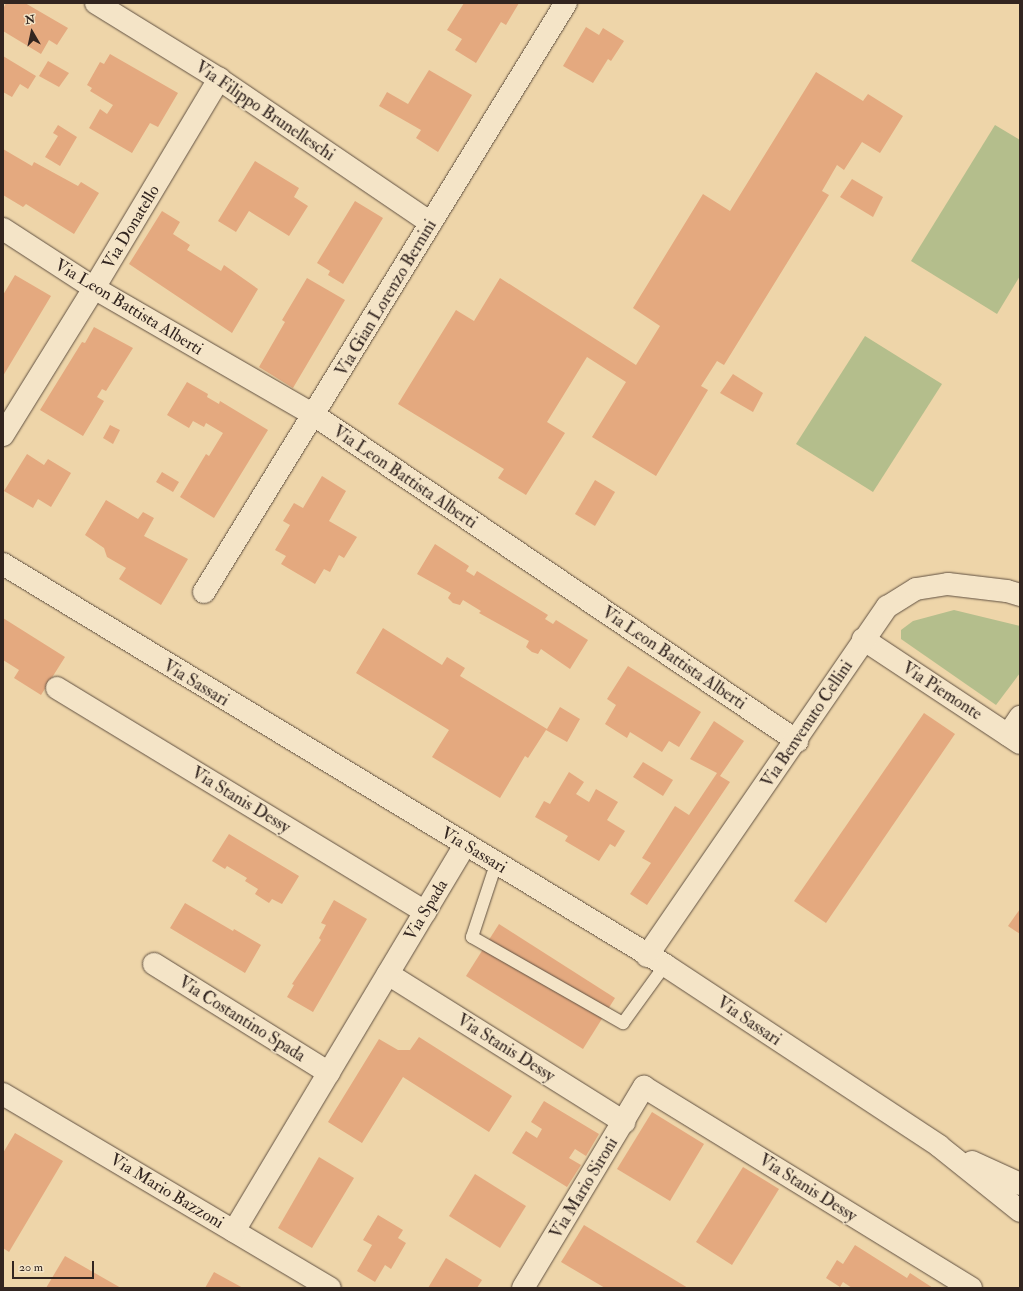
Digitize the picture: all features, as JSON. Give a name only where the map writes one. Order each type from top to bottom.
[{"type":"street","name":"Via Filippo Brunelleschi","points":[[96,3],[218,79],[432,223]]},
{"type":"street","name":"Via Gian Lorenzo Bernini","points":[[204,592],[566,3]]},
{"type":"street","name":"Via Donatello","points":[[3,435],[94,288],[218,79]]},
{"type":"street","name":"Via Leon Battista Alberti","points":[[3,229],[94,288],[314,415],[796,741]]},
{"type":"street","name":"Via Sassari","points":[[3,564],[656,960],[938,1146],[1020,1211]]},
{"type":"street","name":"Via Benvenuto Cellini","points":[[656,960],[796,741],[863,639],[887,607],[916,589],[948,584],[1007,591],[1020,595]]},
{"type":"street","name":"Via Piemonte","points":[[863,639],[1014,739]]},
{"type":"street","name":"Via Stanis Dessy","points":[[57,688],[425,912]]},
{"type":"street","points":[[1014,739],[1020,717]]},
{"type":"street","name":"Via Spada","points":[[388,974],[465,845]]},
{"type":"street","name":"Via Costantino Spada","points":[[154,964],[329,1073]]},
{"type":"street","points":[[234,1231],[388,974]]},
{"type":"street","name":"Via Stanis Dessy","points":[[388,974],[624,1122]]},
{"type":"street","name":"Via Stanis Dessy","points":[[644,1087],[971,1288]]},
{"type":"street","name":"Via Mario Sironi","points":[[523,1288],[644,1087]]},
{"type":"street","name":"Via Mario Bazzoni","points":[[3,1094],[330,1288]]},
{"type":"street","name":"Via Sassari","points":[[938,1146],[1020,1184]]},
{"type":"lane","points":[[496,864],[472,937],[622,1023],[656,960]]},
{"type":"green space","points":[[995,125],[1020,140],[1020,276],[997,314],[911,261]]},
{"type":"green space","points":[[865,336],[942,384],[873,492],[796,444]]},
{"type":"green space","points":[[954,610],[1020,626],[1020,673],[996,705],[901,639],[901,630],[913,621]]},
{"type":"building","points":[[6,3],[25,3],[68,28],[57,45],[49,40],[41,54],[3,31],[3,9]]},
{"type":"building","points":[[464,3],[519,3],[506,25],[501,22],[476,63],[455,50],[462,39],[447,30]]},
{"type":"building","points":[[586,27],[599,35],[603,28],[624,41],[611,61],[608,59],[593,83],[563,66]]},
{"type":"building","points":[[110,54],[178,93],[158,127],[150,123],[132,153],[89,128],[100,109],[107,114],[113,105],[90,91],[92,88],[87,85],[100,62],[104,64]]},
{"type":"building","points":[[3,56],[36,76],[28,89],[20,84],[12,97],[3,92]]},
{"type":"building","points":[[48,61],[69,73],[59,87],[39,76]]},
{"type":"building","points":[[429,70],[472,95],[438,152],[416,138],[421,130],[379,106],[387,92],[408,104]]},
{"type":"building","points":[[816,72],[863,101],[868,94],[903,116],[880,153],[862,142],[844,170],[837,165],[822,191],[829,195],[724,365],[717,361],[701,386],[708,390],[656,476],[592,437],[626,382],[587,357],[547,422],[565,433],[526,495],[498,478],[504,469],[398,404],[456,310],[474,321],[500,278],[636,365],[660,326],[633,308],[703,194],[730,211]]},
{"type":"building","points":[[58,125],[77,137],[60,166],[45,157],[58,136],[53,133]]},
{"type":"building","points":[[3,149],[32,166],[34,162],[78,186],[81,182],[99,193],[74,234],[26,204],[23,207],[3,195]]},
{"type":"building","points":[[255,161],[299,188],[294,197],[308,206],[289,236],[249,211],[236,232],[218,221]]},
{"type":"building","points":[[852,179],[883,197],[873,217],[840,197]]},
{"type":"building","points":[[355,201],[383,218],[343,284],[328,275],[330,271],[317,263]]},
{"type":"building","points":[[162,211],[180,222],[173,234],[190,245],[187,250],[221,271],[224,265],[258,289],[232,333],[129,264]]},
{"type":"building","points":[[15,275],[51,296],[3,376],[3,295]]},
{"type":"building","points":[[307,278],[345,300],[293,388],[259,367],[285,322],[282,320]]},
{"type":"building","points":[[94,327],[133,348],[106,391],[102,389],[97,397],[104,401],[83,436],[40,410],[82,342],[85,343]]},
{"type":"building","points":[[733,374],[763,393],[753,412],[720,393]]},
{"type":"building","points":[[187,382],[208,394],[207,397],[219,404],[220,401],[268,430],[214,518],[180,497],[206,454],[209,456],[223,433],[206,423],[204,427],[193,421],[189,428],[167,415]]},
{"type":"building","points":[[110,425],[120,430],[113,444],[103,438]]},
{"type":"building","points":[[27,454],[44,465],[48,459],[71,473],[51,507],[38,499],[33,508],[4,491]]},
{"type":"building","points":[[162,472],[179,482],[173,492],[156,482]]},
{"type":"building","points":[[322,476],[346,491],[329,521],[357,537],[344,558],[339,555],[330,572],[324,569],[315,584],[281,564],[286,556],[275,550],[290,525],[283,521],[294,503],[303,508]]},
{"type":"building","points":[[595,480],[615,492],[595,526],[575,514]]},
{"type":"building","points":[[106,500],[138,519],[143,512],[154,518],[144,536],[188,559],[161,605],[119,579],[126,568],[107,557],[104,548],[85,535]]},
{"type":"building","points":[[435,544],[469,566],[466,571],[474,576],[477,571],[548,615],[545,619],[553,624],[556,620],[588,640],[570,669],[541,649],[538,654],[532,652],[526,647],[529,641],[479,613],[481,611],[463,600],[460,605],[453,603],[448,598],[451,593],[417,574]]},
{"type":"building","points":[[3,618],[65,657],[41,695],[14,678],[19,670],[3,660]]},
{"type":"building","points":[[383,628],[442,665],[447,657],[465,668],[460,676],[547,729],[560,707],[580,719],[567,742],[546,730],[528,758],[525,756],[500,798],[432,757],[449,730],[356,673]]},
{"type":"building","points":[[628,666],[701,712],[679,747],[669,741],[662,752],[630,732],[627,738],[605,724],[616,705],[607,699]]},
{"type":"building","points":[[924,713],[955,734],[826,923],[794,901]]},
{"type":"building","points":[[714,721],[744,741],[720,776],[730,782],[647,905],[630,894],[651,863],[642,858],[675,806],[689,815],[717,773],[690,759]]},
{"type":"building","points":[[643,762],[673,780],[663,796],[633,777]]},
{"type":"building","points":[[569,772],[584,782],[576,794],[589,802],[596,789],[618,802],[607,820],[625,831],[615,847],[610,844],[599,861],[565,841],[568,836],[535,817],[544,801],[550,804]]},
{"type":"building","points":[[229,834],[299,876],[282,904],[272,899],[269,903],[255,894],[258,889],[245,881],[247,878],[227,866],[225,869],[212,861]]},
{"type":"building","points":[[334,900],[367,919],[313,1012],[287,997],[294,985],[292,984],[321,940],[319,938],[326,925],[321,923]]},
{"type":"building","points":[[185,903],[233,931],[234,929],[261,945],[245,973],[170,928]]},
{"type":"building","points":[[1020,909],[1020,934],[1008,926]]},
{"type":"building","points":[[499,924],[615,998],[583,1049],[466,976]]},
{"type":"building","points":[[419,1037],[512,1096],[489,1132],[403,1077],[362,1143],[328,1122],[379,1039],[398,1050],[410,1050]]},
{"type":"building","points":[[544,1101],[599,1134],[586,1156],[575,1149],[569,1158],[581,1165],[567,1187],[512,1153],[526,1131],[537,1138],[542,1129],[531,1122]]},
{"type":"building","points":[[652,1112],[704,1144],[670,1201],[617,1169]]},
{"type":"building","points":[[15,1133],[63,1161],[9,1252],[3,1248],[3,1153]]},
{"type":"building","points":[[319,1157],[354,1178],[312,1248],[278,1228]]},
{"type":"building","points":[[743,1167],[779,1189],[732,1265],[696,1242]]},
{"type":"building","points":[[475,1174],[526,1206],[500,1248],[449,1216]]},
{"type":"building","points":[[378,1215],[403,1230],[398,1238],[406,1243],[391,1269],[385,1265],[375,1282],[357,1271],[372,1245],[363,1240]]},
{"type":"building","points":[[584,1225],[688,1288],[605,1288],[561,1262]]},
{"type":"building","points":[[855,1245],[907,1278],[910,1273],[933,1288],[852,1288],[843,1282],[840,1287],[826,1278],[837,1260],[843,1264]]},
{"type":"building","points":[[65,1256],[121,1288],[46,1288]]},
{"type":"building","points":[[446,1258],[482,1280],[477,1288],[428,1288]]},
{"type":"building","points":[[214,1272],[243,1288],[205,1288]]}]
